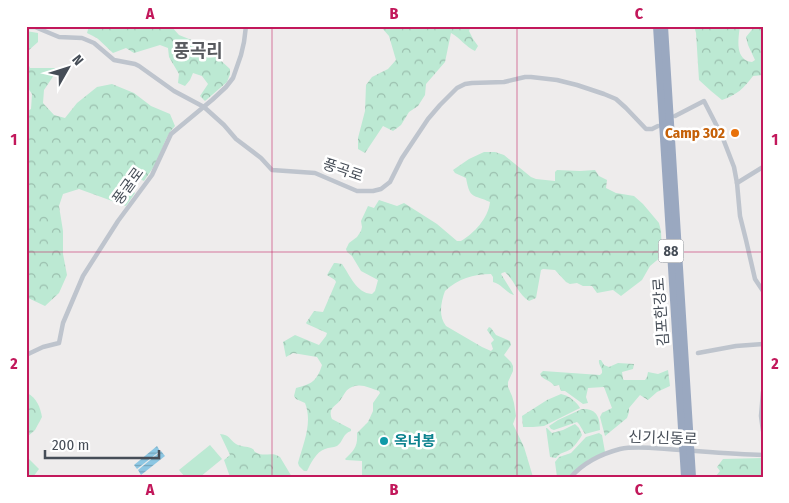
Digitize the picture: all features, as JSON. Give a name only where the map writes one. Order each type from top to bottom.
[{"type":"highway","name":"김포한강로","points":[[657,26],[685,477]]},
{"type":"highway","name":"김포한강로","points":[[664,26],[692,477]]},
{"type":"street","name":"풍굴로","points":[[26,355],[43,347],[59,343],[63,323],[79,284],[118,221],[152,175],[171,134],[221,92],[232,78],[242,54],[246,26]]},
{"type":"street","name":"풍곡로","points":[[26,27],[35,27],[59,37],[79,37],[99,47],[114,60],[139,66],[174,91],[204,107],[240,143],[265,161],[272,170],[315,173],[354,190],[377,191],[385,188],[393,177],[402,158],[432,114],[454,91],[468,83],[510,81],[527,77],[557,80],[616,99],[646,129],[658,126]]},
{"type":"street","points":[[675,116],[704,101],[722,136],[734,167],[740,216],[755,278],[763,291]]},
{"type":"street","points":[[737,183],[763,167]]},
{"type":"street","points":[[698,353],[736,346],[763,344]]},
{"type":"street","points":[[763,392],[763,430]]},
{"type":"street","name":"신기신동로","points":[[571,477],[584,464],[621,449],[649,448],[763,454]]},
{"type":"green space","points":[[89,26],[171,26],[179,35],[204,45],[230,69],[230,74],[227,82],[205,101],[200,96],[208,84],[202,76],[193,73],[185,86],[178,83],[179,74],[169,57],[168,48],[160,45],[134,53],[126,48],[113,53],[97,38],[87,33]]},
{"type":"green space","points":[[471,26],[469,31],[478,46],[475,51],[451,33],[445,62],[426,84],[425,95],[418,106],[409,112],[401,125],[393,131],[383,126],[365,153],[358,149],[358,138],[365,111],[366,85],[372,77],[388,69],[396,60],[389,36],[381,27]]},
{"type":"green space","points":[[694,26],[740,26],[738,43],[740,53],[743,58],[752,62],[755,60],[746,37],[755,26],[763,26],[763,75],[753,76],[740,91],[722,100],[699,80]]},
{"type":"green space","points":[[26,31],[38,33],[38,42],[29,50],[26,59]]},
{"type":"green space","points":[[26,59],[30,68],[55,68],[54,75],[44,90],[43,103],[54,115],[65,118],[77,103],[97,87],[112,84],[134,93],[151,106],[170,114],[175,126],[166,138],[156,164],[144,181],[131,175],[124,177],[123,184],[135,193],[126,206],[79,189],[63,194],[59,206],[63,231],[63,254],[67,275],[59,293],[45,306],[26,297],[26,112],[31,109],[32,94],[26,85]]},
{"type":"green space","points":[[484,152],[495,152],[504,155],[536,179],[555,181],[555,172],[557,170],[595,170],[599,176],[607,180],[606,188],[616,193],[634,196],[659,223],[662,256],[650,266],[642,280],[621,296],[613,290],[597,293],[592,286],[583,286],[577,283],[570,284],[555,270],[543,269],[541,270],[536,298],[529,301],[522,295],[505,272],[501,274],[514,295],[493,282],[491,274],[466,278],[455,283],[445,291],[441,304],[441,313],[446,326],[491,351],[493,349],[491,343],[494,340],[487,330],[489,327],[496,335],[510,341],[511,345],[504,355],[513,366],[508,387],[514,403],[516,416],[513,424],[524,447],[533,477],[362,477],[362,461],[345,459],[355,448],[357,433],[368,422],[373,411],[373,403],[380,393],[366,386],[348,389],[331,412],[332,419],[351,429],[351,431],[346,434],[337,446],[322,450],[314,458],[307,471],[304,471],[298,463],[308,426],[308,418],[305,403],[294,396],[296,388],[310,383],[316,378],[322,365],[317,357],[293,353],[286,357],[283,342],[295,335],[319,345],[326,336],[327,333],[306,323],[314,311],[323,312],[336,282],[327,275],[334,263],[342,264],[354,283],[366,293],[372,294],[375,291],[378,280],[361,271],[346,249],[349,243],[361,231],[361,221],[368,206],[374,208],[379,200],[397,206],[404,203],[437,224],[457,241],[461,241],[471,234],[483,220],[490,202],[473,195],[469,190],[466,178],[455,173],[453,170]]},
{"type":"green space","points":[[599,360],[609,367],[618,363],[634,364],[633,369],[622,372],[624,380],[645,380],[648,372],[658,374],[668,370],[670,386],[657,392],[648,400],[640,395],[629,408],[627,418],[605,436],[600,417],[602,413],[612,408],[604,387],[588,388],[586,397],[588,403],[583,404],[565,391],[561,391],[559,385],[554,386],[540,374],[543,371],[600,375],[602,371]]},
{"type":"green space","points":[[26,393],[36,400],[42,417],[35,430],[26,438]]},
{"type":"green space","points":[[561,394],[572,399],[580,408],[544,426],[523,427],[522,416],[547,400]]},
{"type":"green space","points":[[582,409],[591,410],[597,415],[600,430],[585,434],[577,422],[554,430],[549,426],[558,420]]},
{"type":"green space","points":[[575,424],[582,435],[577,443],[556,458],[550,457],[546,428],[552,433]]},
{"type":"green space","points":[[599,433],[602,435],[605,452],[588,460],[568,477],[557,477],[555,462],[559,457],[571,453],[586,437]]},
{"type":"green space","points":[[220,434],[228,436],[238,445],[251,448],[257,453],[277,455],[292,477],[230,477],[224,460],[230,455]]},
{"type":"green space","points":[[210,445],[222,459],[200,477],[185,477],[179,470]]},
{"type":"green space","points":[[26,456],[39,469],[33,477],[26,477]]},
{"type":"green space","points":[[763,458],[763,477],[715,477],[720,471],[717,467],[723,459]]},
{"type":"water","points":[[157,446],[160,451],[137,469],[134,465]]},
{"type":"water","points":[[161,451],[165,456],[141,475],[138,470]]},
{"type":"place","name":"Camp 302","points":[[735,133]]},
{"type":"place","name":"옥녀봉","points":[[384,441]]},
{"type":"district","name":"풍곡리","points":[[198,51]]}]
